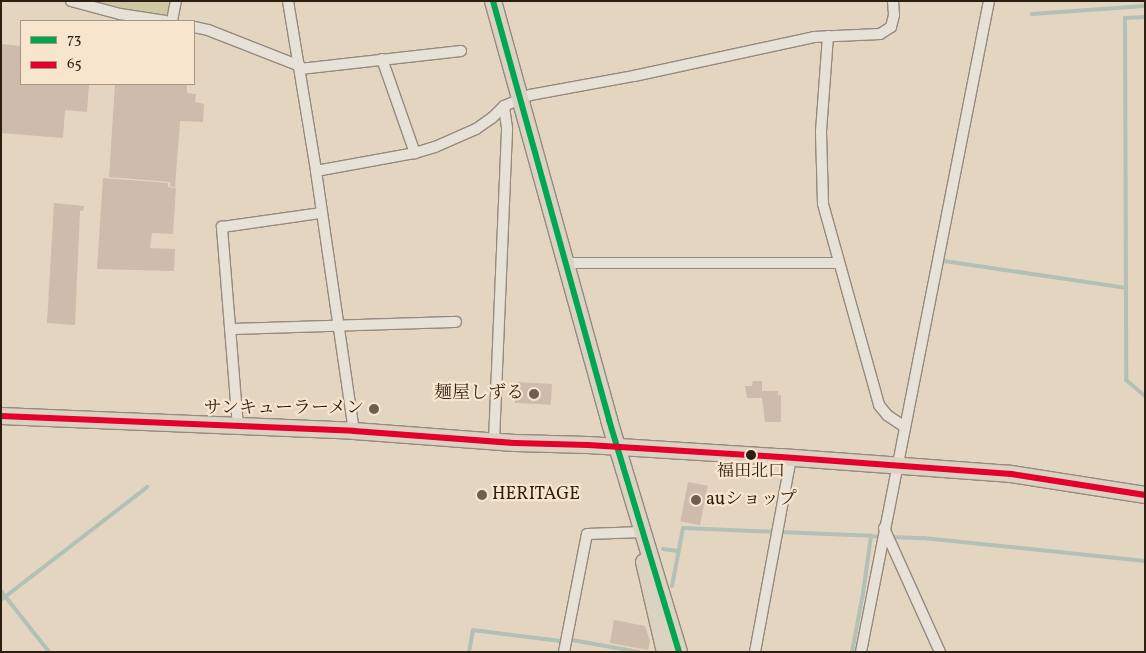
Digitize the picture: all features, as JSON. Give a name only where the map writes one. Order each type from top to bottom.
[{"type":"main road","points":[[493,1],[642,532],[655,568],[679,652]]},
{"type":"main road","points":[[1,416],[354,431],[791,458],[1010,474],[1145,495]]},
{"type":"main road","points":[[642,532],[644,568],[665,652]]},
{"type":"street","points":[[71,1],[120,14],[159,20]]},
{"type":"street","points":[[172,20],[176,1]]},
{"type":"street","points":[[288,1],[316,170],[320,213],[354,431]]},
{"type":"street","points":[[316,170],[415,153],[457,139],[492,118],[504,106],[520,98],[814,37],[880,34],[891,27],[894,15],[893,1]]},
{"type":"street","points":[[861,652],[884,527],[989,1]]},
{"type":"street","points":[[195,27],[208,30],[300,68],[461,51]]},
{"type":"street","points":[[828,36],[821,132],[823,204],[879,405],[887,415],[905,427]]},
{"type":"street","points":[[382,59],[415,153]]},
{"type":"street","points":[[494,441],[507,138],[504,106]]},
{"type":"street","points":[[238,427],[222,226],[320,213]]},
{"type":"street","points":[[566,263],[838,263]]},
{"type":"street","points":[[230,329],[456,322]]},
{"type":"street","points":[[755,652],[791,458]]},
{"type":"street","points":[[884,527],[940,652]]},
{"type":"street","points":[[564,652],[587,534],[642,532]]},
{"type":"shaded area","points":[[86,1],[174,1],[170,20]]},
{"type":"building","points":[[1,44],[20,46],[20,85],[89,85],[87,112],[65,110],[63,138],[1,133]]},
{"type":"building","points":[[115,85],[187,85],[187,93],[196,94],[195,102],[204,104],[203,122],[180,121],[175,187],[170,186],[170,182],[109,177]]},
{"type":"building","points":[[103,178],[168,183],[168,187],[176,188],[173,234],[152,233],[150,248],[175,249],[174,271],[97,269]]},
{"type":"building","points":[[54,203],[84,206],[83,211],[80,211],[75,325],[47,323]]},
{"type":"building","points":[[753,381],[762,381],[762,391],[778,391],[778,395],[781,395],[781,422],[765,422],[762,398],[747,398],[745,386],[752,386]]},
{"type":"building","name":"麺屋しずる","points":[[516,382],[552,384],[551,405],[515,403]]},
{"type":"building","name":"auショップ","points":[[688,482],[708,486],[700,525],[680,521]]},
{"type":"building","points":[[614,620],[645,626],[650,641],[648,650],[610,643]]},
{"type":"waterway","points":[[1032,14],[1145,6]]},
{"type":"waterway","points":[[1145,17],[1125,18],[1126,380],[1145,396]]},
{"type":"waterway","points":[[944,261],[1126,288]]},
{"type":"waterway","points":[[1,600],[147,487]]},
{"type":"waterway","points":[[672,586],[683,528],[871,536]]},
{"type":"waterway","points":[[852,652],[871,536],[882,537]]},
{"type":"waterway","points":[[889,537],[923,538],[1145,561]]},
{"type":"waterway","points":[[663,549],[679,551]]},
{"type":"waterway","points":[[1,591],[49,652]]},
{"type":"waterway","points":[[469,652],[473,630],[560,641]]},
{"type":"waterway","points":[[572,640],[639,652]]},
{"type":"transit line","name":"73","points":[[493,1],[609,420],[679,652]]},
{"type":"transit line","name":"65","points":[[1,416],[354,431],[515,443],[588,445],[781,457],[1011,474],[1145,495]]},
{"type":"place","name":"麺屋しずる","points":[[534,394]]},
{"type":"place","name":"サンキューラーメン","points":[[374,409]]},
{"type":"place","name":"福田北口","points":[[751,455]]},
{"type":"place","name":"HERITAGE","points":[[482,495]]},
{"type":"place","name":"auショップ","points":[[696,500]]}]
